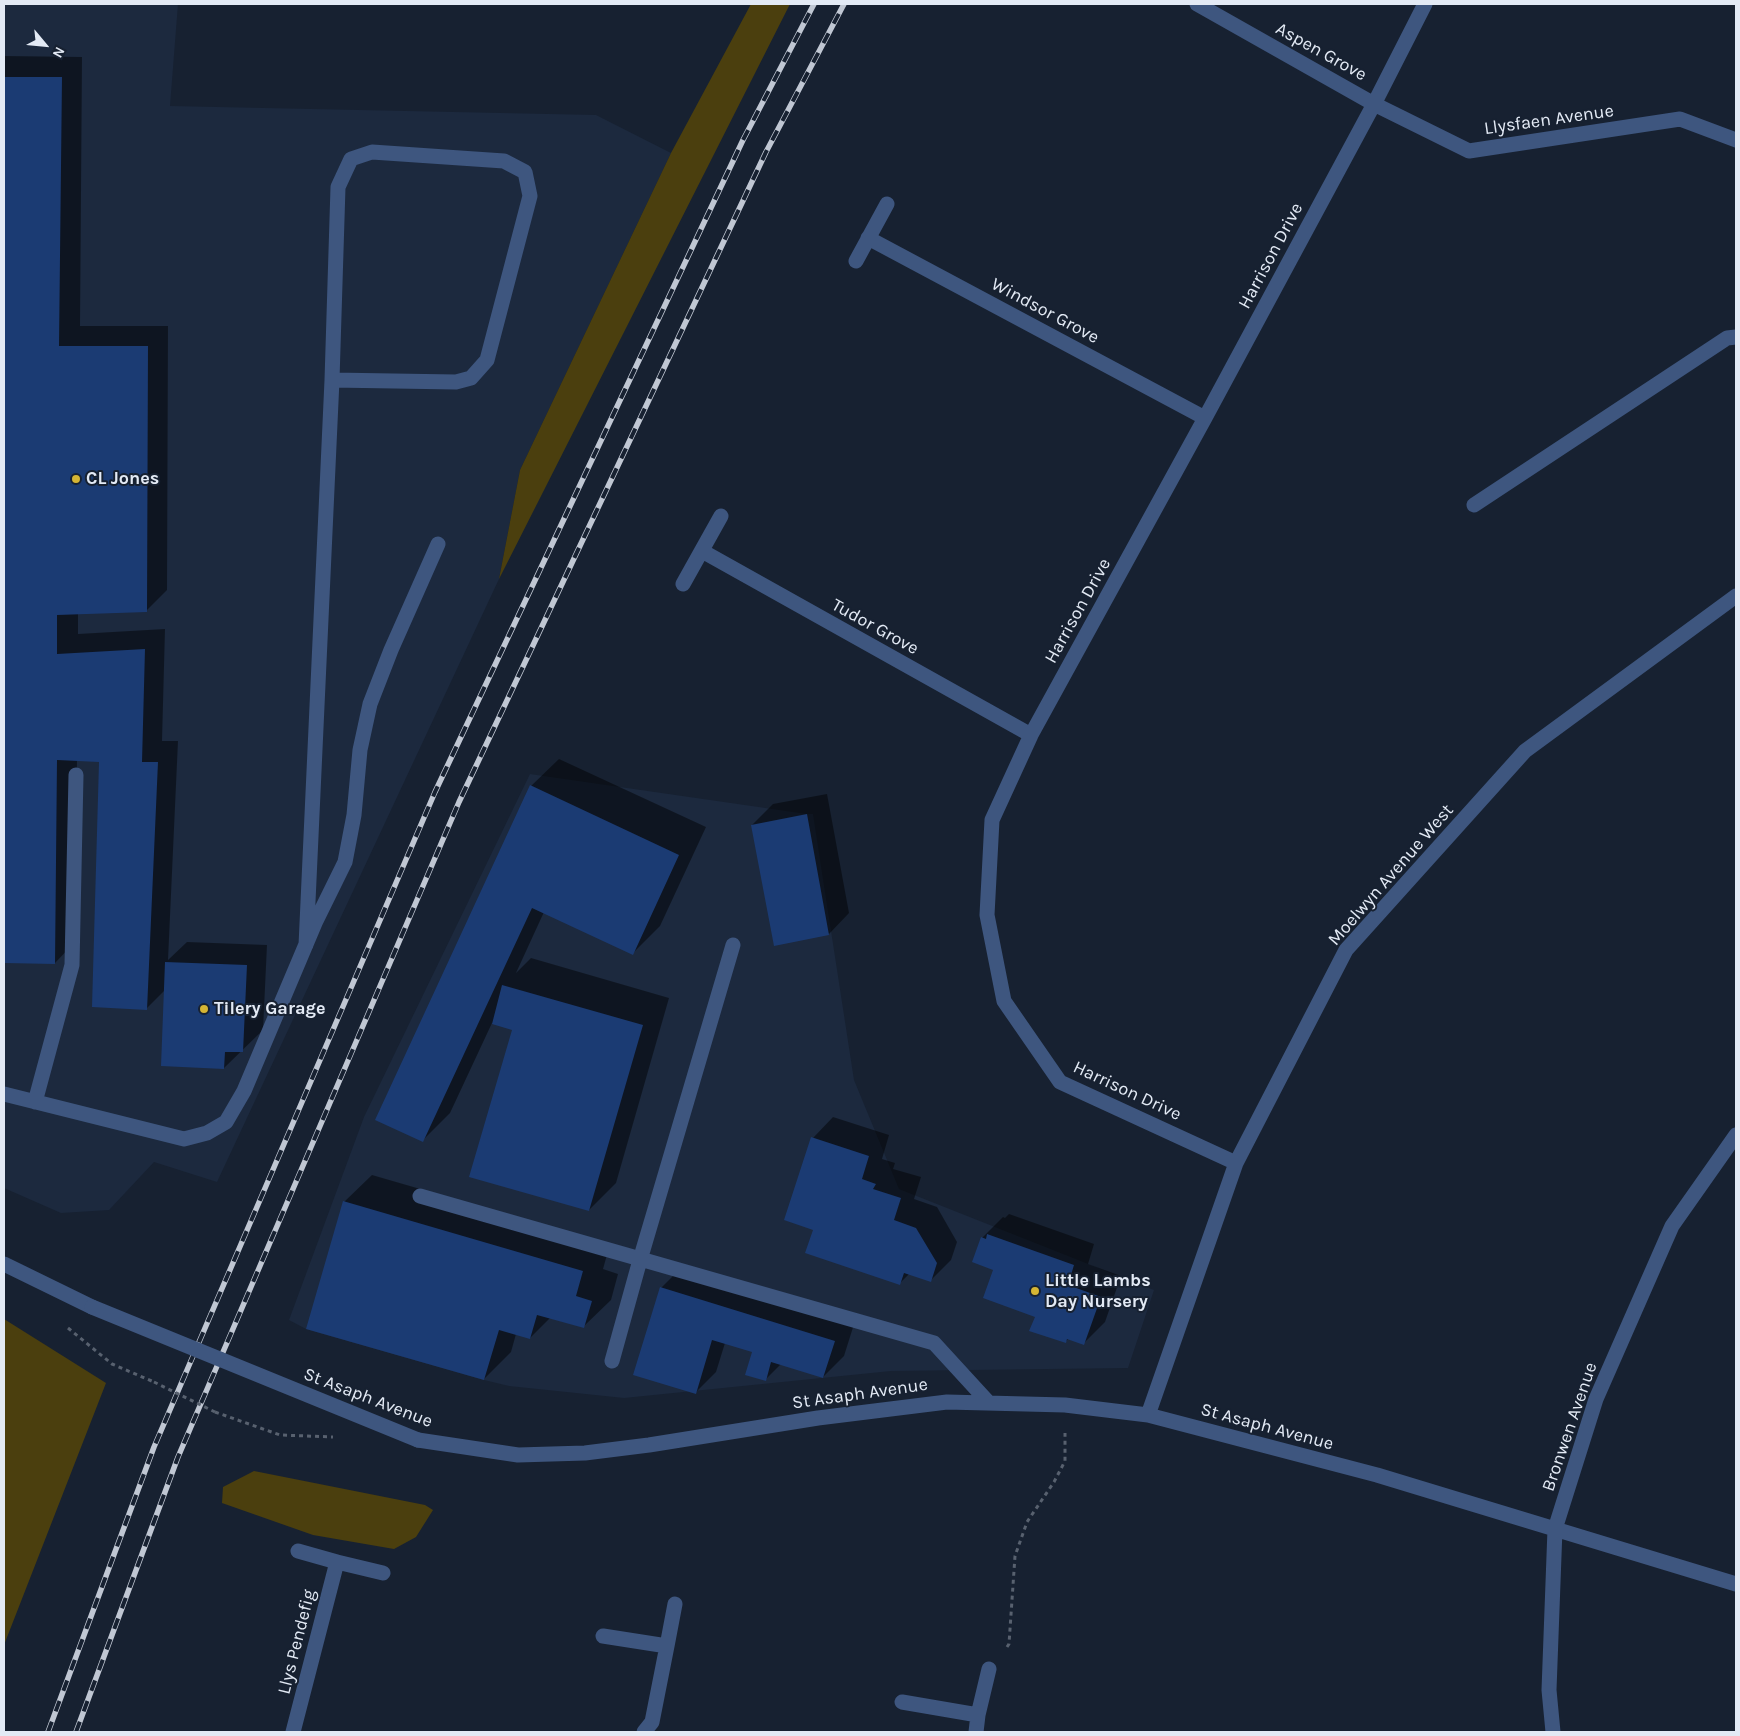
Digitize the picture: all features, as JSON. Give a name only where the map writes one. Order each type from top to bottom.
[{"type":"street","name":"Aspen Grove","points":[[1197,4],[1374,104]]},
{"type":"street","name":"Harrison Drive","points":[[1236,1163],[1060,1082],[1004,1001],[987,915],[992,820],[1031,735],[1205,418],[1374,104],[1425,4]]},
{"type":"street","name":"Llysfaen Avenue","points":[[1374,104],[1470,151],[1680,119],[1736,140]]},
{"type":"street","points":[[306,944],[332,380],[338,186],[351,159],[372,152],[504,161],[525,172],[530,196],[487,360],[470,378],[456,382],[332,380]]},
{"type":"street","points":[[856,261],[887,204]]},
{"type":"street","name":"Windsor Grove","points":[[868,238],[1205,418]]},
{"type":"street","points":[[1474,505],[1727,338],[1736,337]]},
{"type":"street","points":[[682,584],[721,516]]},
{"type":"street","points":[[4,1094],[184,1139],[207,1133],[226,1122],[244,1090],[315,923],[345,862],[354,815],[360,750],[370,704],[391,650],[438,544]]},
{"type":"street","name":"Tudor Grove","points":[[702,551],[1031,735]]},
{"type":"street","name":"Moelwyn Avenue West","points":[[1148,1416],[1236,1163],[1346,950],[1525,751],[1736,596]]},
{"type":"street","points":[[35,1102],[72,965],[76,775]]},
{"type":"street","points":[[612,1361],[733,945]]},
{"type":"street","name":"Bronwen Avenue","points":[[1553,1732],[1549,1690],[1555,1529],[1596,1399],[1672,1226],[1736,1135]]},
{"type":"street","points":[[420,1196],[934,1343],[989,1403]]},
{"type":"street","name":"St Asaph Avenue","points":[[4,1264],[92,1307],[418,1440],[518,1455],[585,1452],[649,1445],[818,1418],[946,1402],[1065,1405],[1148,1416],[1377,1475],[1736,1584]]},
{"type":"street","points":[[298,1551],[384,1573]]},
{"type":"street","name":"Llys Pendefig","points":[[293,1732],[337,1562]]},
{"type":"street","points":[[644,1732],[652,1722],[675,1604]]},
{"type":"street","points":[[603,1636],[667,1646]]},
{"type":"street","points":[[976,1732],[978,1715],[989,1670]]},
{"type":"street","points":[[902,1702],[978,1715]]},
{"type":"path","points":[[154,1382],[215,1412],[280,1435],[339,1437]]},
{"type":"path","points":[[989,1670],[1009,1644],[1015,1556],[1027,1522],[1054,1482],[1065,1461],[1065,1405]]},
{"type":"shaded area","points":[[4,4],[178,4],[170,106],[596,115],[671,153],[520,470],[499,579],[217,1182],[154,1162],[109,1210],[61,1213],[4,1188]]},
{"type":"shaded area","points":[[751,4],[790,4],[499,579],[520,470],[671,153]]},
{"type":"shaded area","points":[[530,774],[813,814],[854,1080],[899,1189],[1154,1290],[1128,1368],[891,1371],[624,1398],[509,1386],[306,1329],[289,1320],[364,1117]]},
{"type":"shaded area","points":[[4,1319],[106,1383],[4,1645]]},
{"type":"shaded area","points":[[254,1471],[425,1505],[433,1510],[416,1537],[394,1549],[313,1535],[222,1503],[223,1487]]},
{"type":"building","name":"CL Jones","points":[[4,77],[62,77],[59,346],[148,346],[147,612],[57,615],[57,654],[145,649],[142,762],[158,762],[147,1010],[92,1007],[99,762],[57,760],[55,964],[4,963]]},
{"type":"building","points":[[530,785],[679,855],[633,955],[532,908],[423,1142],[375,1120]]},
{"type":"building","points":[[807,814],[829,935],[774,946],[751,825]]},
{"type":"building","name":"Tilery Garage","points":[[165,962],[247,965],[243,1052],[225,1052],[224,1069],[161,1066]]},
{"type":"building","points":[[502,985],[643,1025],[589,1211],[469,1177],[512,1030],[492,1024]]},
{"type":"building","points":[[811,1137],[869,1156],[862,1179],[876,1184],[873,1189],[901,1198],[894,1220],[916,1228],[937,1263],[931,1282],[904,1273],[900,1285],[805,1253],[813,1230],[784,1220]]},
{"type":"building","points":[[343,1201],[583,1271],[576,1296],[592,1301],[584,1328],[537,1315],[530,1339],[499,1330],[484,1380],[306,1329]]},
{"type":"building","name":"Little Lambs Day Nursery","points":[[987,1234],[1074,1265],[1068,1285],[1101,1297],[1084,1345],[1067,1339],[1066,1343],[1029,1331],[1035,1317],[983,1298],[993,1270],[972,1262],[981,1237],[986,1239]]},
{"type":"building","points":[[660,1287],[835,1341],[823,1378],[771,1362],[766,1381],[745,1375],[752,1352],[712,1340],[696,1394],[633,1375]]},
{"type":"railway","points":[[48,1732],[154,1447],[435,792],[743,140],[814,4]]},
{"type":"railway","points":[[76,1732],[178,1457],[459,802],[766,152],[844,4]]},
{"type":"place","name":"CL Jones","points":[[76,479]]},
{"type":"place","name":"Tilery Garage","points":[[204,1009]]},
{"type":"place","name":"Little Lambs Day Nursery","points":[[1035,1291]]}]
